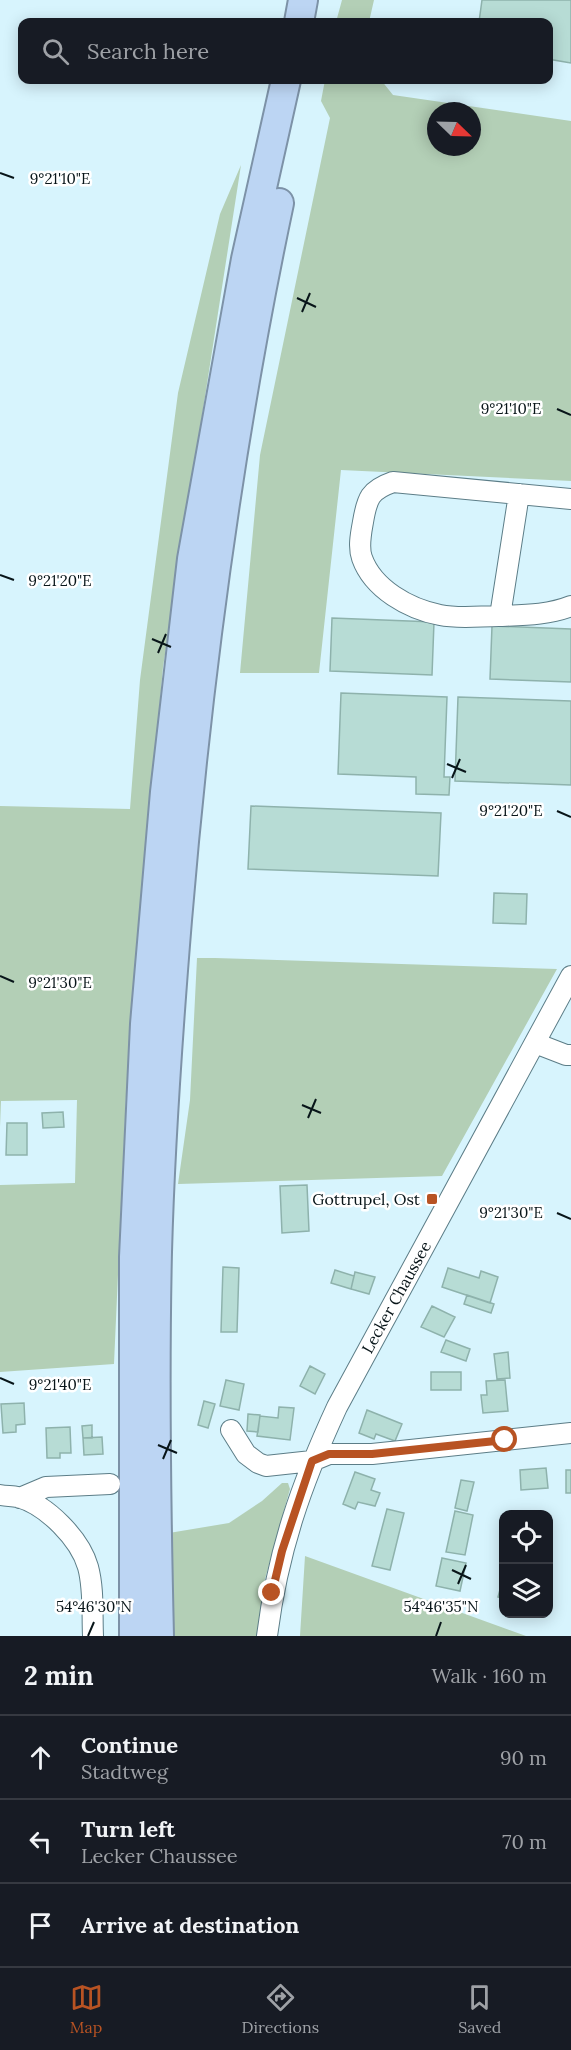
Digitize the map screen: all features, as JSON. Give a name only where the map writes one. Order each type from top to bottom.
[{"type":"highway","points":[[299,18],[303,0]]},
{"type":"highway","points":[[318,18],[322,0]]},
{"type":"highway","points":[[134,1636],[134,1257],[146,1024],[165,792],[192,559],[246,259],[285,84]]},
{"type":"highway","points":[[159,1636],[157,1253],[169,1023],[188,794],[216,562],[239,413],[271,240],[304,84]]},
{"type":"street","points":[[571,499],[393,482],[379,487],[366,501],[361,536],[362,557],[372,574],[390,593],[411,607],[441,616],[500,616],[558,612],[571,606]]},
{"type":"street","points":[[500,616],[519,494]]},
{"type":"street","name":"Lecker Chaussee","points":[[267,1636],[272,1593],[282,1551],[312,1461],[337,1407],[571,976]]},
{"type":"street","points":[[535,1044],[571,1055]]},
{"type":"street","points":[[231,1430],[246,1454],[258,1463],[267,1466],[312,1461],[329,1454],[372,1454],[571,1433]]},
{"type":"street","points":[[10,1496],[46,1487],[110,1484]]},
{"type":"street","points":[[10,1496],[43,1509],[61,1524],[78,1547],[88,1566],[92,1591],[93,1636]]},
{"type":"green space","points":[[342,0],[374,0],[370,18],[337,18]]},
{"type":"green space","points":[[324,84],[384,84],[393,95],[441,102],[427,102],[427,156],[481,156],[481,108],[571,121],[571,481],[341,470],[319,673],[240,673],[260,455],[330,118],[321,101]]},
{"type":"green space","points":[[241,165],[163,667],[126,1096],[114,1364],[0,1372],[0,1185],[75,1183],[77,1100],[1,1101],[0,1127],[0,806],[130,809],[140,680],[178,393],[220,214]]},
{"type":"green space","points":[[197,958],[557,969],[442,1176],[178,1184],[190,1100]]},
{"type":"green space","points":[[282,1483],[288,1483],[290,1489],[265,1579],[260,1636],[172,1636],[169,1533],[229,1523],[262,1501]]},
{"type":"green space","points":[[305,1556],[526,1636],[300,1636]]},
{"type":"building","points":[[482,0],[571,0],[571,63],[553,60],[553,18],[480,18]]},
{"type":"building","points":[[332,618],[434,622],[432,675],[330,671]]},
{"type":"building","points":[[492,626],[571,629],[571,682],[490,679]]},
{"type":"building","points":[[341,693],[447,697],[444,777],[450,777],[449,795],[416,794],[416,777],[338,774]]},
{"type":"building","points":[[458,697],[571,701],[571,785],[455,781]]},
{"type":"building","points":[[251,806],[441,813],[438,876],[248,869]]},
{"type":"building","points":[[494,893],[527,894],[526,924],[493,923]]},
{"type":"building","points":[[63,1112],[64,1127],[43,1128],[42,1113]]},
{"type":"building","points":[[7,1123],[27,1123],[27,1155],[6,1155]]},
{"type":"building","points":[[307,1185],[309,1231],[282,1233],[280,1186]]},
{"type":"building","points":[[223,1267],[239,1268],[237,1332],[221,1332]]},
{"type":"building","points":[[448,1268],[479,1278],[481,1271],[498,1277],[490,1303],[442,1287]]},
{"type":"building","points":[[335,1270],[354,1276],[351,1289],[331,1283]]},
{"type":"building","points":[[355,1272],[375,1277],[369,1294],[351,1289]]},
{"type":"building","points":[[467,1295],[494,1304],[491,1313],[464,1304]]},
{"type":"building","points":[[432,1306],[455,1317],[444,1337],[421,1327]]},
{"type":"building","points":[[446,1340],[470,1349],[466,1361],[441,1352]]},
{"type":"building","points":[[508,1352],[510,1378],[497,1379],[494,1354]]},
{"type":"building","points":[[310,1366],[325,1374],[315,1394],[300,1386]]},
{"type":"building","points":[[431,1372],[461,1372],[461,1390],[431,1390]]},
{"type":"building","points":[[226,1380],[244,1384],[239,1410],[220,1406]]},
{"type":"building","points":[[505,1380],[508,1411],[483,1413],[481,1395],[487,1395],[486,1381]]},
{"type":"building","points":[[204,1401],[215,1404],[208,1428],[198,1425]]},
{"type":"building","points":[[24,1403],[25,1424],[16,1425],[16,1432],[3,1433],[1,1404]]},
{"type":"building","points":[[279,1407],[294,1408],[290,1440],[257,1436],[260,1416],[278,1418]]},
{"type":"building","points":[[367,1410],[402,1424],[395,1441],[376,1434],[374,1439],[359,1433]]},
{"type":"building","points":[[248,1414],[260,1415],[258,1432],[247,1431]]},
{"type":"building","points":[[92,1425],[92,1438],[83,1438],[82,1426]]},
{"type":"building","points":[[70,1427],[71,1453],[60,1453],[60,1458],[47,1458],[46,1428]]},
{"type":"building","points":[[102,1437],[103,1454],[84,1455],[83,1438]]},
{"type":"building","points":[[546,1468],[548,1488],[521,1490],[520,1470]]},
{"type":"building","points":[[566,1470],[571,1470],[571,1493],[566,1493]]},
{"type":"building","points":[[355,1472],[375,1479],[371,1490],[380,1493],[375,1506],[358,1502],[355,1509],[343,1504]]},
{"type":"building","points":[[461,1480],[474,1482],[467,1511],[455,1508]]},
{"type":"building","points":[[387,1509],[404,1513],[390,1570],[372,1566]]},
{"type":"building","points":[[455,1511],[473,1515],[465,1555],[446,1552]]},
{"type":"building","points":[[442,1558],[466,1563],[460,1591],[436,1586]]},
{"type":"place","name":"Gottrupel, Ost","points":[[432,1199]]},
{"type":"route","points":[[272,1593],[282,1551],[312,1461],[329,1454],[372,1454],[505,1440]]}]
